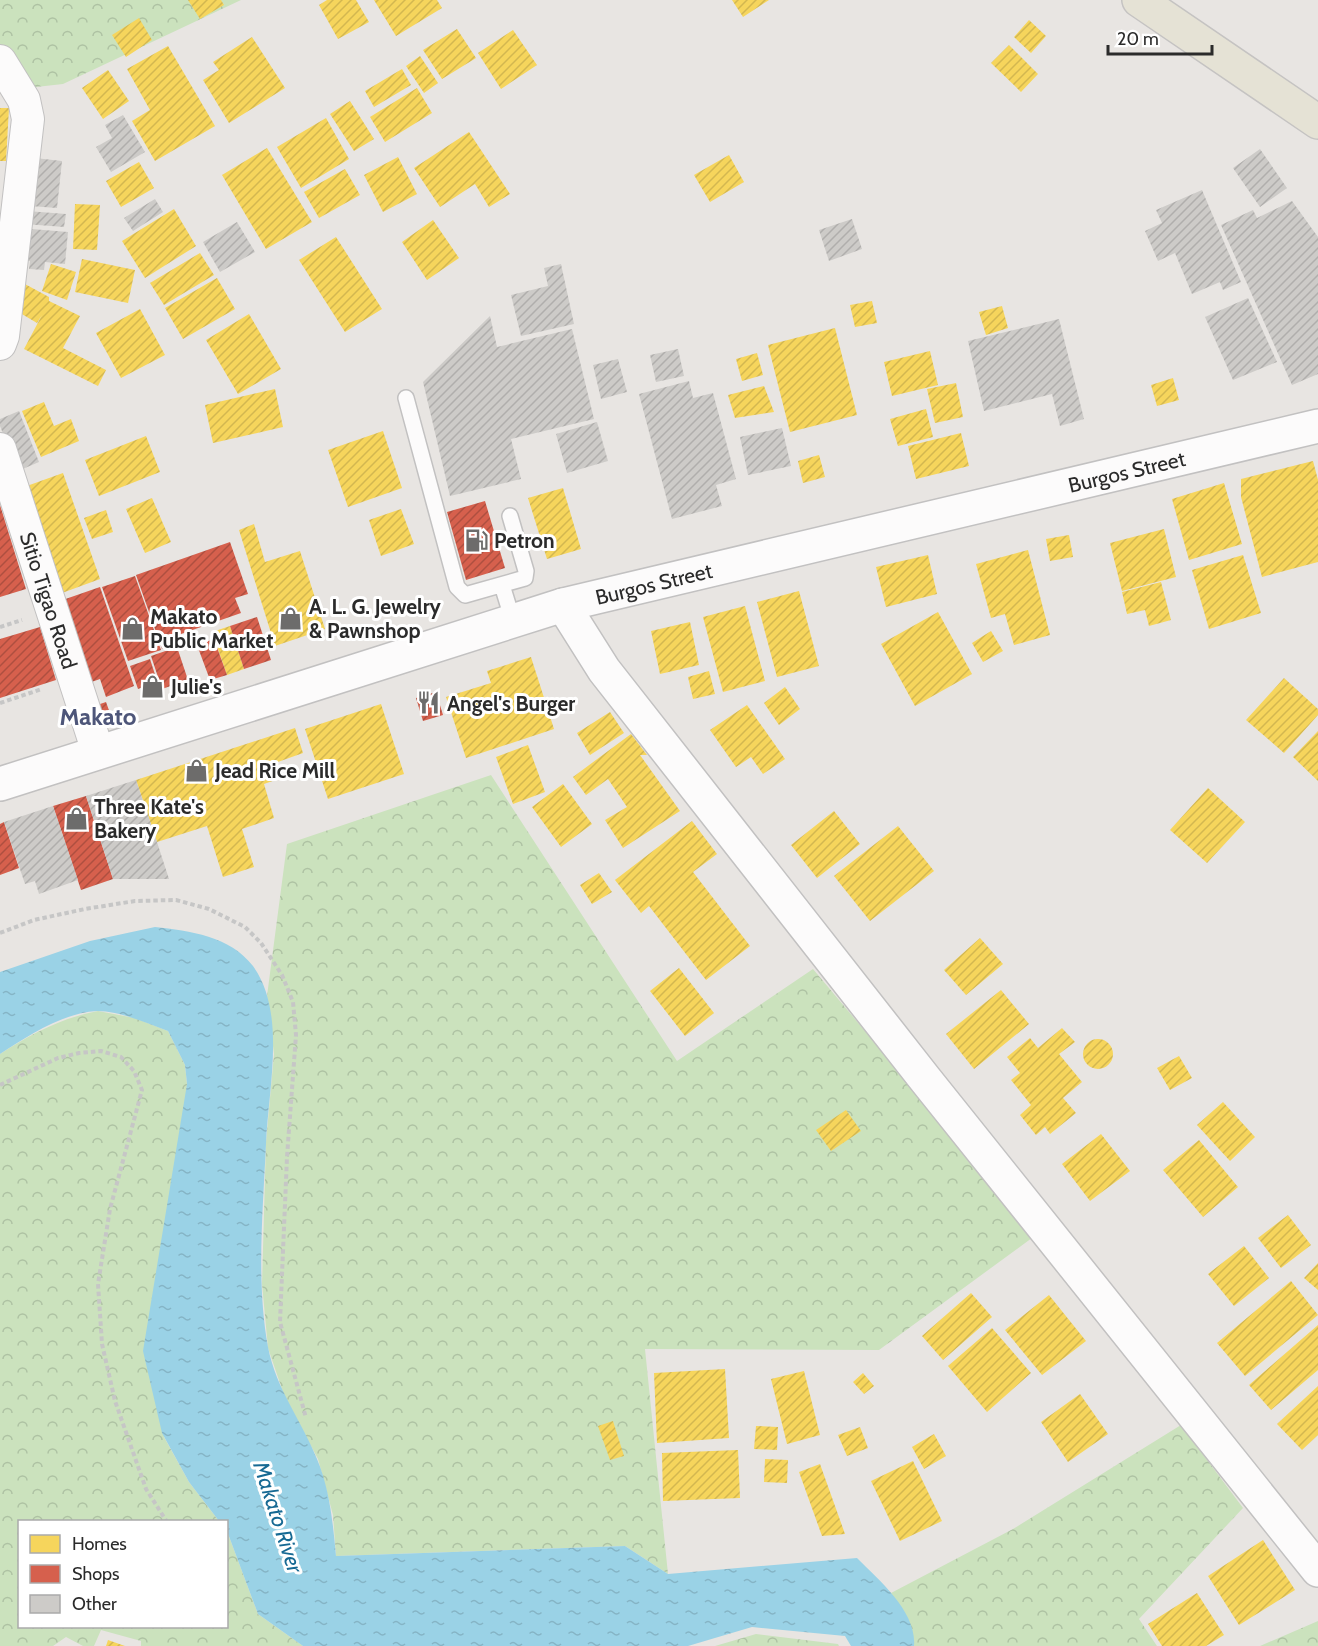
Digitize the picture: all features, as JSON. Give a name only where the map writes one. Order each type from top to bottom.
[{"type":"main road","points":[[1139,0],[1318,122]]},
{"type":"main road","name":"Burgos Street","points":[[0,784],[563,605],[1318,426]]},
{"type":"main road","points":[[563,605],[611,679],[925,1079],[1286,1527],[1318,1570]]},
{"type":"street","points":[[0,61],[24,100],[28,119],[3,336],[0,344]]},
{"type":"street","name":"Sitio Tigao Road","points":[[0,449],[98,753]]},
{"type":"lane","points":[[406,398],[457,587],[469,595],[525,578],[526,571],[510,516]]},
{"type":"lane","points":[[502,585],[513,621]]},
{"type":"path","points":[[0,702],[74,679]]},
{"type":"path","points":[[0,933],[34,920],[85,909],[135,901],[176,900],[209,909],[245,927],[261,943],[282,975],[292,1002],[296,1035],[287,1157],[280,1322],[306,1418]]},
{"type":"path","points":[[0,1086],[58,1058],[101,1051],[121,1057],[134,1071],[142,1090],[110,1209],[98,1284],[102,1344],[115,1401],[146,1489],[166,1520]]},
{"type":"green space","points":[[0,0],[241,0],[63,84],[0,91]]},
{"type":"green space","points":[[491,775],[677,1061],[813,969],[1036,1235],[879,1350],[645,1349],[668,1574],[625,1546],[336,1556],[333,1515],[318,1459],[285,1398],[268,1348],[262,1284],[266,1142],[274,1054],[267,996],[287,844]]},
{"type":"green space","points":[[98,1011],[135,1018],[168,1031],[185,1065],[187,1084],[164,1437],[189,1482],[218,1520],[18,1520],[18,1628],[228,1628],[228,1534],[258,1614],[303,1646],[141,1646],[141,1641],[101,1630],[94,1646],[83,1646],[66,1637],[53,1646],[0,1646],[0,1054],[47,1028]]},
{"type":"green space","points":[[1181,1425],[1243,1508],[1139,1619],[1157,1646],[894,1646],[891,1593],[1013,1529]]},
{"type":"green space","points":[[1318,1621],[1318,1646],[1260,1646]]},
{"type":"green space","points":[[756,1634],[838,1644],[839,1646],[715,1646]]},
{"type":"water","name":"Makato River","points":[[155,927],[195,933],[221,942],[244,956],[253,966],[263,985],[270,1006],[273,1029],[261,1246],[264,1322],[268,1347],[277,1377],[311,1445],[325,1483],[336,1556],[625,1546],[668,1574],[857,1558],[886,1587],[903,1609],[910,1621],[914,1646],[851,1646],[845,1636],[752,1627],[688,1646],[303,1646],[258,1614],[228,1534],[228,1520],[218,1520],[189,1482],[162,1433],[143,1351],[187,1084],[185,1065],[168,1031],[124,1015],[97,1011],[58,1021],[0,1054],[0,972],[90,941]]},
{"type":"building: Homes","points":[[188,0],[221,0],[224,5],[200,19]]},
{"type":"building: Homes","points":[[327,0],[356,0],[369,22],[338,39],[319,5]]},
{"type":"building: Homes","points":[[374,0],[437,0],[442,8],[396,36]]},
{"type":"building: Homes","points":[[732,0],[769,0],[743,17]]},
{"type":"building: Homes","points":[[139,18],[152,40],[126,57],[112,35]]},
{"type":"building: Homes","points":[[1029,20],[1046,36],[1031,53],[1014,37]]},
{"type":"building: Homes","points":[[457,29],[476,58],[442,79],[423,50]]},
{"type":"building: Homes","points":[[513,30],[537,65],[501,89],[478,53]]},
{"type":"building: Homes","points":[[252,37],[285,88],[229,123],[203,80],[219,70],[213,62]]},
{"type":"building: Homes","points":[[1009,45],[1038,74],[1021,92],[991,63]]},
{"type":"building: Homes","points":[[168,46],[215,126],[155,161],[132,121],[150,110],[127,69]]},
{"type":"building: Homes","points":[[420,56],[438,83],[424,93],[406,66]]},
{"type":"building: Homes","points":[[402,69],[411,85],[374,107],[365,91]]},
{"type":"building: Homes","points":[[108,70],[129,101],[103,119],[82,88]]},
{"type":"building: Homes","points":[[417,88],[432,113],[385,142],[370,117]]},
{"type":"building: Homes","points":[[350,101],[374,139],[354,151],[330,114]]},
{"type":"building: Homes","points":[[0,108],[9,108],[6,161],[0,161]]},
{"type":"building: Homes","points":[[326,118],[349,159],[301,188],[277,147]]},
{"type":"building: Homes","points":[[469,132],[510,194],[489,207],[475,184],[440,207],[414,168]]},
{"type":"building: Homes","points":[[267,148],[312,222],[266,249],[222,175]]},
{"type":"building: Homes","points":[[729,155],[744,182],[710,202],[694,175]]},
{"type":"building: Homes","points":[[398,157],[417,194],[383,212],[364,175]]},
{"type":"building: Homes","points":[[139,162],[154,188],[121,207],[106,181]]},
{"type":"building: Homes","points":[[345,169],[360,195],[319,218],[304,192]]},
{"type":"building: Homes","points":[[75,204],[100,205],[97,250],[73,249]]},
{"type":"building: Homes","points":[[174,209],[196,246],[145,278],[122,241]]},
{"type":"building: Homes","points":[[433,220],[459,258],[427,280],[402,242]]},
{"type":"building: Homes","points":[[336,237],[382,309],[345,332],[299,260]]},
{"type":"building: Homes","points":[[200,253],[214,275],[164,305],[150,283]]},
{"type":"building: Homes","points":[[82,259],[135,270],[128,303],[75,292]]},
{"type":"building: Homes","points":[[51,264],[76,272],[67,300],[42,291]]},
{"type":"building: Homes","points":[[217,278],[235,309],[183,339],[165,308]]},
{"type":"building: Homes","points":[[23,283],[49,297],[49,301],[80,316],[63,348],[106,370],[98,386],[24,349],[42,315],[37,323],[10,307]]},
{"type":"building: Homes","points":[[872,301],[877,323],[855,327],[850,305]]},
{"type":"building: Homes","points":[[1002,306],[1008,328],[986,335],[979,312]]},
{"type":"building: Homes","points":[[140,309],[165,355],[121,378],[96,333]]},
{"type":"building: Homes","points":[[249,314],[281,369],[238,394],[206,340]]},
{"type":"building: Homes","points":[[835,328],[857,415],[790,432],[768,345]]},
{"type":"building: Homes","points":[[930,351],[938,385],[892,396],[884,362]]},
{"type":"building: Homes","points":[[757,353],[763,375],[742,381],[736,359]]},
{"type":"building: Homes","points":[[1173,378],[1179,400],[1157,406],[1151,385]]},
{"type":"building: Homes","points":[[956,383],[963,417],[935,423],[927,389]]},
{"type":"building: Homes","points":[[764,386],[774,412],[735,418],[728,395]]},
{"type":"building: Homes","points":[[275,389],[283,427],[213,443],[205,405]]},
{"type":"building: Homes","points":[[44,402],[54,426],[71,419],[79,441],[41,457],[22,411]]},
{"type":"building: Homes","points":[[926,409],[933,437],[898,446],[890,419]]},
{"type":"building: Homes","points":[[383,431],[402,488],[348,507],[328,450]]},
{"type":"building: Homes","points":[[961,433],[969,466],[916,479],[908,446]]},
{"type":"building: Homes","points":[[146,436],[160,472],[99,496],[85,460]]},
{"type":"building: Homes","points":[[819,455],[825,477],[803,483],[798,461]]},
{"type":"building: Homes","points":[[1313,461],[1318,480],[1318,562],[1262,577],[1241,497],[1241,479]]},
{"type":"building: Homes","points":[[63,473],[100,579],[62,593],[24,487]]},
{"type":"building: Homes","points":[[1224,483],[1242,544],[1189,560],[1172,499]]},
{"type":"building: Homes","points":[[563,488],[581,549],[547,559],[528,498]]},
{"type":"building: Homes","points":[[152,498],[171,542],[145,553],[126,509]]},
{"type":"building: Homes","points":[[401,509],[414,544],[381,556],[369,520]]},
{"type":"building: Homes","points":[[106,510],[113,532],[92,539],[84,518]]},
{"type":"building: Homes","points":[[254,524],[265,562],[300,551],[325,629],[275,646],[239,530]]},
{"type":"building: Homes","points":[[1164,529],[1176,577],[1122,591],[1110,543]]},
{"type":"building: Homes","points":[[1069,535],[1073,557],[1050,561],[1046,539]]},
{"type":"building: Homes","points":[[1028,550],[1050,635],[1014,645],[1005,614],[991,618],[976,564]]},
{"type":"building: Homes","points":[[928,555],[937,594],[886,607],[876,567]]},
{"type":"building: Homes","points":[[1243,555],[1261,613],[1209,629],[1192,570]]},
{"type":"building: Homes","points":[[1161,582],[1171,620],[1149,626],[1145,610],[1127,614],[1122,592]]},
{"type":"building: Homes","points":[[799,591],[819,666],[777,677],[757,602]]},
{"type":"building: Homes","points":[[745,606],[765,681],[723,692],[703,617]]},
{"type":"building: Homes","points":[[938,612],[972,674],[915,706],[881,644]]},
{"type":"building: Homes","points":[[690,622],[699,665],[660,674],[651,631]]},
{"type":"building: Homes","points":[[230,626],[244,669],[227,675],[212,632]]},
{"type":"building: Homes","points":[[991,631],[1003,651],[983,662],[972,643]]},
{"type":"building: Homes","points":[[531,657],[554,729],[466,758],[446,697],[491,683],[487,671]]},
{"type":"building: Homes","points":[[709,671],[715,694],[693,699],[688,677]]},
{"type":"building: Homes","points":[[1284,678],[1318,709],[1318,715],[1284,753],[1246,720]]},
{"type":"building: Homes","points":[[785,687],[800,709],[779,725],[764,703]]},
{"type":"building: Homes","points":[[381,704],[404,774],[328,799],[305,729]]},
{"type":"building: Homes","points":[[747,705],[785,759],[763,774],[751,757],[736,767],[710,730]]},
{"type":"building: Homes","points":[[610,712],[624,733],[590,755],[577,733]]},
{"type":"building: Homes","points":[[295,728],[303,753],[275,763],[281,778],[264,784],[274,818],[242,829],[254,867],[223,877],[207,826],[157,842],[136,780]]},
{"type":"building: Homes","points":[[1318,731],[1318,781],[1293,757]]},
{"type":"building: Homes","points":[[631,734],[647,755],[640,755],[680,811],[623,848],[605,820],[627,807],[608,779],[586,795],[573,777]]},
{"type":"building: Homes","points":[[528,745],[545,792],[513,804],[496,757]]},
{"type":"building: Homes","points":[[563,784],[592,824],[561,847],[532,807]]},
{"type":"building: Homes","points":[[1208,788],[1245,822],[1207,863],[1170,830]]},
{"type":"building: Homes","points":[[834,811],[860,844],[817,878],[791,845]]},
{"type":"building: Homes","points":[[692,821],[717,854],[693,872],[750,946],[706,980],[649,906],[641,913],[615,880]]},
{"type":"building: Homes","points":[[898,826],[934,871],[870,921],[834,876]]},
{"type":"building: Homes","points":[[599,873],[612,892],[592,904],[580,885]]},
{"type":"building: Homes","points":[[980,938],[1003,964],[966,995],[944,970]]},
{"type":"building: Homes","points":[[679,968],[714,1013],[685,1036],[650,991]]},
{"type":"building: Homes","points":[[1001,990],[1029,1024],[974,1069],[946,1034]]},
{"type":"building: Homes","points":[[1062,1028],[1075,1042],[1059,1054],[1082,1082],[1063,1098],[1076,1113],[1050,1134],[1045,1127],[1036,1135],[1020,1115],[1031,1105],[1011,1080],[1020,1073],[1007,1057],[1030,1038],[1038,1048]]},
{"type":"building: Homes","points":[[1098,1039],[1109,1043],[1113,1054],[1109,1065],[1098,1069],[1087,1065],[1083,1054],[1087,1043]]},
{"type":"building: Homes","points":[[1179,1056],[1192,1078],[1170,1090],[1157,1068]]},
{"type":"building: Homes","points":[[1223,1102],[1255,1137],[1230,1161],[1197,1125]]},
{"type":"building: Homes","points":[[846,1110],[861,1131],[831,1151],[816,1130]]},
{"type":"building: Homes","points":[[1101,1134],[1130,1171],[1090,1201],[1062,1164]]},
{"type":"building: Homes","points":[[1199,1140],[1238,1187],[1203,1217],[1163,1170]]},
{"type":"building: Homes","points":[[1288,1215],[1311,1245],[1281,1268],[1258,1238]]},
{"type":"building: Homes","points":[[1244,1246],[1269,1278],[1234,1306],[1208,1274]]},
{"type":"building: Homes","points":[[1318,1263],[1318,1290],[1304,1278]]},
{"type":"building: Homes","points":[[1291,1281],[1318,1315],[1245,1376],[1217,1343]]},
{"type":"building: Homes","points":[[971,1293],[992,1317],[943,1360],[922,1336]]},
{"type":"building: Homes","points":[[1049,1295],[1086,1341],[1042,1375],[1005,1330]]},
{"type":"building: Homes","points":[[1318,1325],[1318,1370],[1271,1410],[1249,1385]]},
{"type":"building: Homes","points":[[992,1328],[1031,1373],[987,1412],[948,1366]]},
{"type":"building: Homes","points":[[725,1369],[729,1438],[657,1443],[654,1373]]},
{"type":"building: Homes","points":[[804,1371],[820,1435],[787,1444],[771,1379]]},
{"type":"building: Homes","points":[[863,1373],[874,1386],[864,1394],[853,1382]]},
{"type":"building: Homes","points":[[1318,1386],[1318,1435],[1302,1450],[1277,1424]]},
{"type":"building: Homes","points":[[1080,1394],[1108,1434],[1068,1462],[1041,1422]]},
{"type":"building: Homes","points":[[613,1421],[624,1456],[610,1460],[598,1426]]},
{"type":"building: Homes","points":[[756,1426],[778,1427],[777,1450],[754,1449]]},
{"type":"building: Homes","points":[[860,1427],[868,1448],[847,1456],[838,1435]]},
{"type":"building: Homes","points":[[934,1434],[946,1456],[924,1469],[912,1447]]},
{"type":"building: Homes","points":[[738,1450],[740,1498],[663,1501],[662,1453]]},
{"type":"building: Homes","points":[[765,1459],[788,1460],[787,1483],[764,1482]]},
{"type":"building: Homes","points":[[913,1461],[942,1521],[900,1541],[871,1481]]},
{"type":"building: Homes","points":[[820,1464],[845,1534],[822,1536],[799,1472]]},
{"type":"building: Homes","points":[[1263,1540],[1295,1590],[1239,1625],[1208,1576]]},
{"type":"building: Homes","points":[[1197,1593],[1224,1635],[1206,1646],[1162,1646],[1148,1624]]},
{"type":"building: Homes","points":[[108,1640],[125,1646],[106,1646]]},
{"type":"building: Shops","name":"Petron","points":[[485,501],[505,568],[466,580],[447,512]]},
{"type":"building: Shops","points":[[0,505],[26,589],[0,597]]},
{"type":"building: Shops","points":[[230,542],[248,594],[235,598],[241,613],[181,634],[184,641],[162,649],[136,575]]},
{"type":"building: Shops","points":[[135,576],[161,650],[128,661],[102,587]]},
{"type":"building: Shops","points":[[100,587],[134,686],[106,697],[100,679],[83,685],[54,603]]},
{"type":"building: Shops","points":[[257,617],[271,660],[244,669],[230,626]]},
{"type":"building: Shops","points":[[40,627],[56,680],[0,698],[0,639]]},
{"type":"building: Shops","points":[[214,639],[227,675],[210,680],[197,645]]},
{"type":"building: Shops","points":[[177,647],[188,680],[162,689],[151,656]]},
{"type":"building: Shops","points":[[150,659],[160,690],[148,694],[146,686],[138,689],[130,666]]},
{"type":"building: Shops","points":[[436,692],[443,715],[423,721],[416,698]]},
{"type":"building: Shops","points":[[106,702],[111,716],[93,722],[88,708]]},
{"type":"building: Shops","points":[[86,796],[113,879],[81,890],[53,806]]},
{"type":"building: Shops","points":[[4,822],[19,868],[0,875],[0,824]]},
{"type":"building: Other","points":[[123,115],[145,152],[111,172],[96,147],[112,138],[105,125]]},
{"type":"building: Other","points":[[1260,149],[1287,188],[1260,207],[1233,168]]},
{"type":"building: Other","points":[[35,158],[62,161],[57,208],[30,206]]},
{"type":"building: Other","points":[[1202,190],[1241,282],[1223,290],[1220,282],[1192,294],[1175,253],[1158,261],[1145,231],[1162,223],[1156,210]]},
{"type":"building: Other","points":[[155,199],[163,212],[133,231],[124,218]]},
{"type":"building: Other","points":[[1292,201],[1318,237],[1318,374],[1292,385],[1221,225],[1253,210],[1257,218]]},
{"type":"building: Other","points":[[27,211],[66,214],[64,227],[25,224]]},
{"type":"building: Other","points":[[852,219],[862,249],[829,261],[819,230]]},
{"type":"building: Other","points":[[237,222],[255,252],[220,272],[203,242]]},
{"type":"building: Other","points":[[19,228],[68,232],[65,264],[45,262],[44,270],[29,269],[30,261],[17,260]]},
{"type":"building: Other","points":[[561,264],[574,324],[521,336],[511,295],[548,286],[544,268]]},
{"type":"building: Other","points":[[1248,298],[1277,362],[1233,380],[1205,317]]},
{"type":"building: Other","points":[[490,316],[497,347],[572,329],[594,419],[511,439],[521,479],[450,496],[423,382]]},
{"type":"building: Other","points":[[1059,319],[1084,419],[1060,426],[1052,394],[984,411],[968,341]]},
{"type":"building: Other","points":[[678,349],[684,376],[656,382],[650,355]]},
{"type":"building: Other","points":[[618,359],[627,392],[601,399],[593,365]]},
{"type":"building: Other","points":[[689,381],[693,398],[713,393],[736,479],[716,485],[722,506],[672,519],[639,394]]},
{"type":"building: Other","points":[[19,411],[39,462],[18,471],[0,426],[0,419]]},
{"type":"building: Other","points":[[597,422],[608,461],[567,473],[556,434]]},
{"type":"building: Other","points":[[782,428],[791,466],[748,475],[740,437]]},
{"type":"building: Other","points":[[136,780],[169,879],[113,879],[86,796]]},
{"type":"building: Other","points":[[53,806],[78,880],[39,894],[35,881],[25,884],[4,822]]},
{"type":"place","name":"Petron","points":[[476,540]]},
{"type":"place","name":"A. L. G. Jewelry & Pawnshop","points":[[291,618]]},
{"type":"place","name":"Makato Public Market","points":[[132,628]]},
{"type":"place","name":"Julie's","points":[[153,686]]},
{"type":"place","name":"Angel's Burger","points":[[429,703]]},
{"type":"place","name":"Jead Rice Mill","points":[[197,770]]},
{"type":"place","name":"Three Kate's Bakery","points":[[76,818]]},
{"type":"district","name":"Makato","points":[[98,716]]}]
